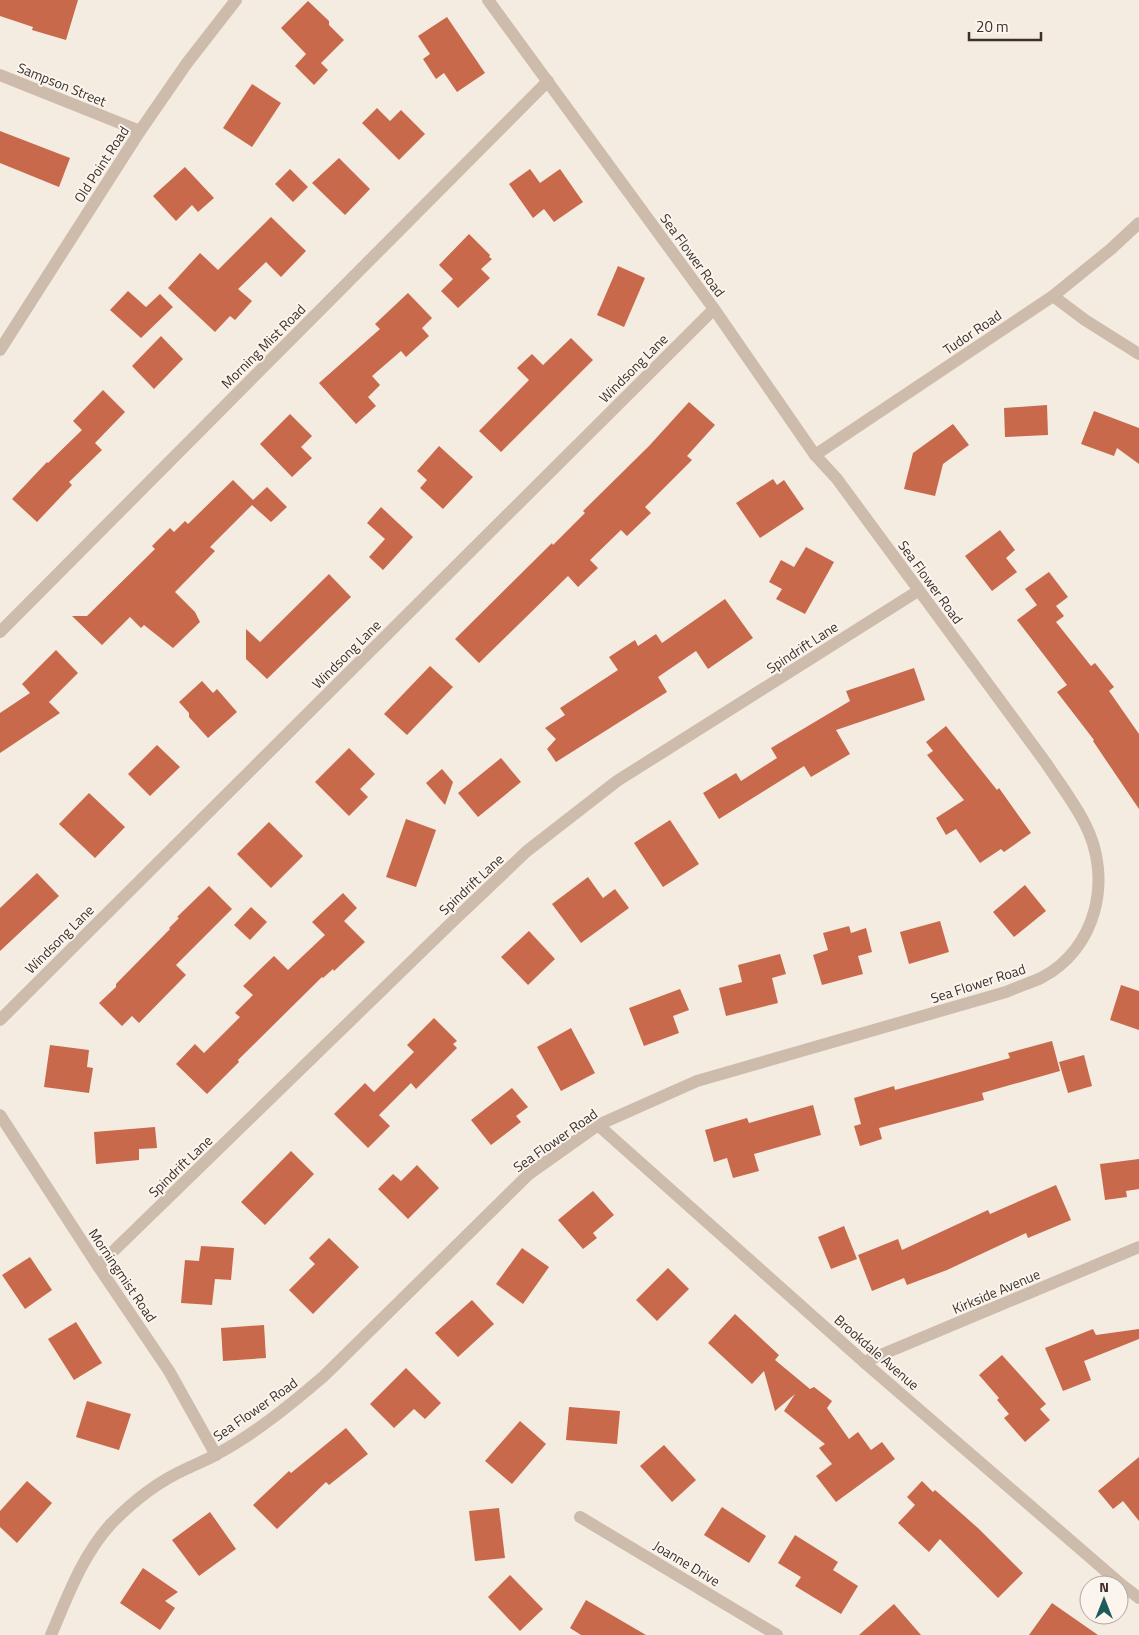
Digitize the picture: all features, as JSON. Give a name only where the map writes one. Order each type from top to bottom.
[{"type":"street","name":"Old Point Road","points":[[0,350],[140,131],[187,63],[236,0]]},
{"type":"street","name":"Sea Flower Road","points":[[51,1635],[83,1565],[94,1546],[109,1526],[128,1508],[155,1486],[185,1469],[216,1455],[277,1415],[324,1376],[528,1174],[598,1125],[697,1082],[1006,992],[1042,977],[1071,954],[1086,934],[1096,910],[1099,876],[1096,858],[1086,826],[1046,763],[837,480],[815,455],[714,309],[488,0]]},
{"type":"street","name":"Sampson Street","points":[[0,75],[140,131]]},
{"type":"street","name":"Morning Mist Road","points":[[0,632],[548,81]]},
{"type":"street","name":"Tudor Road","points":[[815,455],[1054,296],[1111,250],[1139,223]]},
{"type":"street","points":[[1054,296],[1085,320],[1139,354]]},
{"type":"street","name":"Windsong Lane","points":[[0,1020],[714,309]]},
{"type":"street","name":"Spindrift Lane","points":[[98,1266],[527,851],[617,782],[918,591]]},
{"type":"street","name":"Morningmist Road","points":[[0,1114],[98,1266],[169,1371],[216,1455]]},
{"type":"street","name":"Brookdale Avenue","points":[[598,1125],[864,1362],[1139,1598]]},
{"type":"street","name":"Kirkside Avenue","points":[[864,1362],[1139,1247]]},
{"type":"street","name":"Joanne Drive","points":[[580,1517],[777,1635]]},
{"type":"building","points":[[0,0],[78,0],[66,40],[32,30],[33,27],[0,16]]},
{"type":"building","points":[[308,1],[329,21],[329,25],[344,40],[321,63],[328,70],[314,85],[295,66],[306,54],[281,28]]},
{"type":"building","points":[[447,17],[485,73],[457,92],[444,73],[436,79],[423,59],[430,54],[418,36]]},
{"type":"building","points":[[252,84],[281,103],[252,147],[223,128]]},
{"type":"building","points":[[377,108],[390,121],[401,110],[425,134],[399,160],[362,123]]},
{"type":"building","points":[[0,131],[70,158],[59,187],[0,163]]},
{"type":"building","points":[[339,158],[370,189],[345,215],[312,183]]},
{"type":"building","points":[[185,167],[214,198],[198,212],[192,205],[176,221],[153,196]]},
{"type":"building","points":[[290,169],[308,187],[293,202],[275,184]]},
{"type":"building","points":[[530,169],[540,183],[560,169],[583,202],[554,222],[544,209],[533,218],[509,184]]},
{"type":"building","points":[[271,217],[306,251],[281,277],[266,262],[238,289],[252,301],[235,320],[230,316],[215,332],[168,288],[200,253],[218,270]]},
{"type":"building","points":[[469,234],[492,259],[481,269],[490,278],[458,308],[441,291],[453,279],[439,265]]},
{"type":"building","points":[[618,266],[645,278],[624,327],[597,315]]},
{"type":"building","points":[[128,291],[146,307],[160,294],[173,307],[141,338],[110,310]]},
{"type":"building","points":[[408,293],[432,318],[422,328],[429,336],[406,357],[401,351],[372,376],[380,385],[368,397],[376,406],[356,424],[319,383],[380,329],[375,324]]},
{"type":"building","points":[[161,336],[183,359],[154,389],[132,366]]},
{"type":"building","points":[[571,338],[593,360],[501,452],[479,431],[529,380],[517,368],[532,354],[543,365]]},
{"type":"building","points":[[103,390],[125,412],[95,443],[102,450],[69,482],[72,485],[37,522],[12,499],[47,462],[82,430],[73,421]]},
{"type":"building","points":[[689,402],[715,425],[687,456],[692,460],[645,507],[651,513],[627,536],[621,530],[590,560],[598,568],[578,587],[568,576],[479,663],[455,639],[585,513],[583,511],[649,446]]},
{"type":"building","points":[[1047,405],[1048,435],[1005,437],[1004,408]]},
{"type":"building","points":[[1094,411],[1139,428],[1139,464],[1117,448],[1114,456],[1081,444]]},
{"type":"building","points":[[290,414],[312,436],[301,447],[312,458],[292,477],[260,444]]},
{"type":"building","points":[[953,424],[969,445],[943,464],[935,496],[904,489],[913,453]]},
{"type":"building","points":[[439,446],[473,477],[443,509],[420,488],[427,480],[417,471]]},
{"type":"building","points":[[773,479],[777,485],[784,480],[804,509],[760,538],[736,503]]},
{"type":"building","points":[[233,480],[253,500],[267,487],[287,507],[271,522],[252,505],[210,547],[215,551],[175,592],[195,612],[200,622],[173,648],[144,625],[141,628],[130,617],[102,645],[72,616],[87,616],[155,549],[152,546],[170,528],[174,532],[185,521],[188,524]]},
{"type":"building","points":[[381,507],[413,537],[383,570],[369,557],[385,539],[367,523]]},
{"type":"building","points":[[1000,530],[1015,550],[1006,558],[1017,572],[992,591],[965,556]]},
{"type":"building","points":[[806,547],[834,562],[805,614],[776,599],[782,589],[769,582],[781,560],[794,567]]},
{"type":"building","points":[[1049,572],[1068,597],[1056,606],[1064,616],[1056,622],[1091,666],[1095,663],[1114,687],[1109,691],[1139,734],[1139,809],[1094,740],[1057,692],[1067,685],[1017,620],[1037,605],[1025,589]]},
{"type":"building","points":[[329,574],[351,597],[267,679],[246,659],[246,629],[260,642]]},
{"type":"building","points":[[725,599],[753,638],[708,669],[696,651],[658,677],[667,692],[556,762],[547,749],[556,739],[545,728],[565,715],[560,708],[618,670],[609,657],[635,640],[638,646],[656,634],[662,643]]},
{"type":"building","points":[[56,650],[78,673],[49,702],[60,713],[0,753],[0,713],[30,693],[22,684]]},
{"type":"building","points":[[430,666],[453,687],[407,735],[384,714]]},
{"type":"building","points":[[914,668],[925,700],[836,730],[850,754],[811,777],[804,766],[719,819],[703,793],[736,773],[741,781],[777,758],[771,748],[850,701],[846,691]]},
{"type":"building","points":[[202,681],[213,693],[217,689],[237,712],[208,738],[189,717],[189,713],[179,702]]},
{"type":"building","points":[[946,726],[997,790],[999,788],[1031,833],[1004,852],[1001,849],[980,863],[956,829],[946,835],[936,818],[964,800],[927,755],[933,751],[926,742]]},
{"type":"building","points":[[157,745],[180,767],[150,796],[128,774]]},
{"type":"building","points":[[349,748],[375,774],[360,789],[368,797],[349,816],[315,782]]},
{"type":"building","points":[[501,758],[521,782],[478,817],[458,793]]},
{"type":"building","points":[[442,769],[453,782],[445,805],[426,783]]},
{"type":"building","points":[[89,793],[125,827],[95,858],[59,824]]},
{"type":"building","points":[[406,819],[436,830],[416,887],[386,877]]},
{"type":"building","points":[[670,820],[699,864],[663,887],[634,843]]},
{"type":"building","points":[[269,822],[303,856],[271,888],[237,854]]},
{"type":"building","points":[[37,873],[59,896],[0,951],[0,908]]},
{"type":"building","points":[[588,877],[603,898],[615,889],[629,908],[581,943],[552,904]]},
{"type":"building","points":[[1025,885],[1046,911],[1014,937],[993,912]]},
{"type":"building","points":[[209,886],[232,909],[176,965],[186,975],[139,1023],[132,1016],[122,1026],[99,1003],[170,929],[179,918],[177,917]]},
{"type":"building","points":[[343,893],[357,908],[344,921],[365,942],[334,971],[333,969],[322,977],[238,1060],[239,1062],[207,1094],[176,1064],[195,1044],[204,1053],[240,1017],[235,1013],[253,995],[243,986],[274,956],[288,970],[325,935],[312,922]]},
{"type":"building","points":[[251,907],[267,922],[250,940],[234,925]]},
{"type":"building","points":[[940,921],[949,952],[909,964],[900,932]]},
{"type":"building","points":[[849,926],[851,933],[866,928],[872,952],[858,956],[863,974],[822,985],[813,955],[828,950],[823,933]]},
{"type":"building","points":[[529,931],[555,959],[528,985],[501,957]]},
{"type":"building","points":[[780,954],[786,974],[772,978],[778,1003],[726,1016],[719,988],[742,982],[738,965]]},
{"type":"building","points":[[1121,985],[1139,991],[1139,1030],[1110,1020]]},
{"type":"building","points":[[680,989],[689,1010],[673,1016],[679,1033],[644,1046],[629,1008]]},
{"type":"building","points":[[434,1018],[457,1041],[453,1044],[457,1048],[416,1089],[411,1083],[379,1115],[390,1126],[368,1148],[334,1114],[365,1083],[374,1092],[414,1052],[407,1045]]},
{"type":"building","points":[[571,1028],[595,1073],[561,1091],[537,1047]]},
{"type":"building","points":[[1052,1041],[1060,1071],[982,1093],[984,1100],[879,1128],[882,1139],[860,1146],[854,1126],[861,1124],[854,1098],[894,1086],[895,1090],[1010,1058],[1008,1053]]},
{"type":"building","points":[[50,1045],[89,1050],[87,1067],[93,1068],[89,1093],[44,1087]]},
{"type":"building","points":[[1084,1055],[1092,1086],[1068,1093],[1059,1062]]},
{"type":"building","points":[[512,1088],[528,1107],[516,1116],[521,1122],[491,1145],[471,1120]]},
{"type":"building","points":[[813,1105],[821,1135],[754,1154],[759,1171],[733,1178],[727,1158],[714,1162],[705,1130],[747,1118],[749,1123]]},
{"type":"building","points":[[155,1127],[157,1148],[139,1149],[139,1160],[96,1164],[94,1132]]},
{"type":"building","points":[[291,1151],[314,1174],[265,1225],[241,1202]]},
{"type":"building","points":[[1139,1159],[1139,1189],[1126,1191],[1127,1197],[1105,1200],[1100,1164]]},
{"type":"building","points":[[417,1165],[439,1188],[408,1219],[378,1189],[393,1174],[401,1181]]},
{"type":"building","points":[[1056,1185],[1071,1220],[1028,1238],[1026,1233],[947,1270],[907,1285],[904,1278],[872,1291],[858,1255],[898,1239],[902,1250],[988,1210],[990,1214]]},
{"type":"building","points":[[593,1191],[614,1215],[593,1233],[597,1238],[583,1249],[558,1220]]},
{"type":"building","points":[[844,1226],[857,1259],[831,1269],[818,1237]]},
{"type":"building","points":[[329,1238],[359,1267],[313,1314],[289,1290],[315,1264],[309,1258]]},
{"type":"building","points":[[201,1246],[234,1248],[231,1280],[215,1279],[212,1305],[181,1303],[185,1260],[199,1261]]},
{"type":"building","points":[[522,1248],[549,1267],[523,1304],[496,1284]]},
{"type":"building","points":[[30,1257],[52,1290],[25,1309],[2,1275]]},
{"type":"building","points":[[668,1268],[689,1289],[657,1321],[636,1300]]},
{"type":"building","points":[[472,1300],[494,1324],[458,1357],[435,1333]]},
{"type":"building","points":[[735,1314],[779,1355],[775,1360],[810,1389],[814,1387],[832,1401],[827,1408],[849,1439],[858,1432],[871,1450],[882,1442],[895,1459],[836,1502],[816,1476],[832,1464],[819,1448],[825,1444],[784,1411],[795,1394],[775,1411],[764,1371],[752,1384],[708,1343]]},
{"type":"building","points":[[76,1322],[102,1363],[74,1380],[48,1339]]},
{"type":"building","points":[[264,1325],[266,1358],[223,1361],[221,1328]]},
{"type":"building","points":[[1093,1329],[1096,1335],[1139,1329],[1139,1339],[1084,1361],[1091,1380],[1063,1391],[1045,1348]]},
{"type":"building","points":[[1002,1355],[1046,1404],[1040,1409],[1050,1420],[1025,1442],[1004,1418],[1009,1414],[997,1400],[999,1398],[979,1375]]},
{"type":"building","points":[[406,1368],[441,1403],[425,1419],[414,1409],[394,1428],[370,1404]]},
{"type":"building","points":[[87,1401],[131,1414],[119,1450],[76,1437]]},
{"type":"building","points":[[569,1407],[620,1411],[617,1444],[566,1440]]},
{"type":"building","points":[[520,1421],[546,1444],[512,1484],[485,1461]]},
{"type":"building","points":[[346,1428],[368,1454],[329,1485],[326,1482],[277,1529],[253,1505],[289,1471],[291,1473]]},
{"type":"building","points":[[664,1445],[696,1480],[672,1502],[640,1466]]},
{"type":"building","points":[[1139,1457],[1139,1521],[1123,1501],[1113,1509],[1098,1491]]},
{"type":"building","points":[[27,1481],[52,1503],[17,1543],[0,1527],[0,1511]]},
{"type":"building","points":[[922,1481],[979,1529],[1023,1573],[998,1598],[940,1539],[929,1552],[898,1523],[915,1505],[907,1497]]},
{"type":"building","points":[[722,1507],[766,1536],[749,1563],[704,1535]]},
{"type":"building","points":[[499,1508],[505,1558],[475,1561],[469,1511]]},
{"type":"building","points":[[210,1512],[236,1549],[199,1576],[172,1540]]},
{"type":"building","points":[[795,1535],[838,1562],[833,1570],[858,1586],[841,1614],[795,1586],[801,1577],[778,1563]]},
{"type":"building","points":[[143,1568],[178,1592],[165,1601],[175,1608],[160,1630],[120,1603]]},
{"type":"building","points":[[510,1575],[543,1609],[520,1631],[488,1597]]},
{"type":"building","points":[[586,1600],[646,1635],[581,1635],[570,1628]]},
{"type":"building","points":[[1052,1603],[1079,1622],[1079,1625],[1084,1625],[1098,1635],[1029,1635]]},
{"type":"building","points":[[894,1604],[921,1635],[859,1635]]}]
